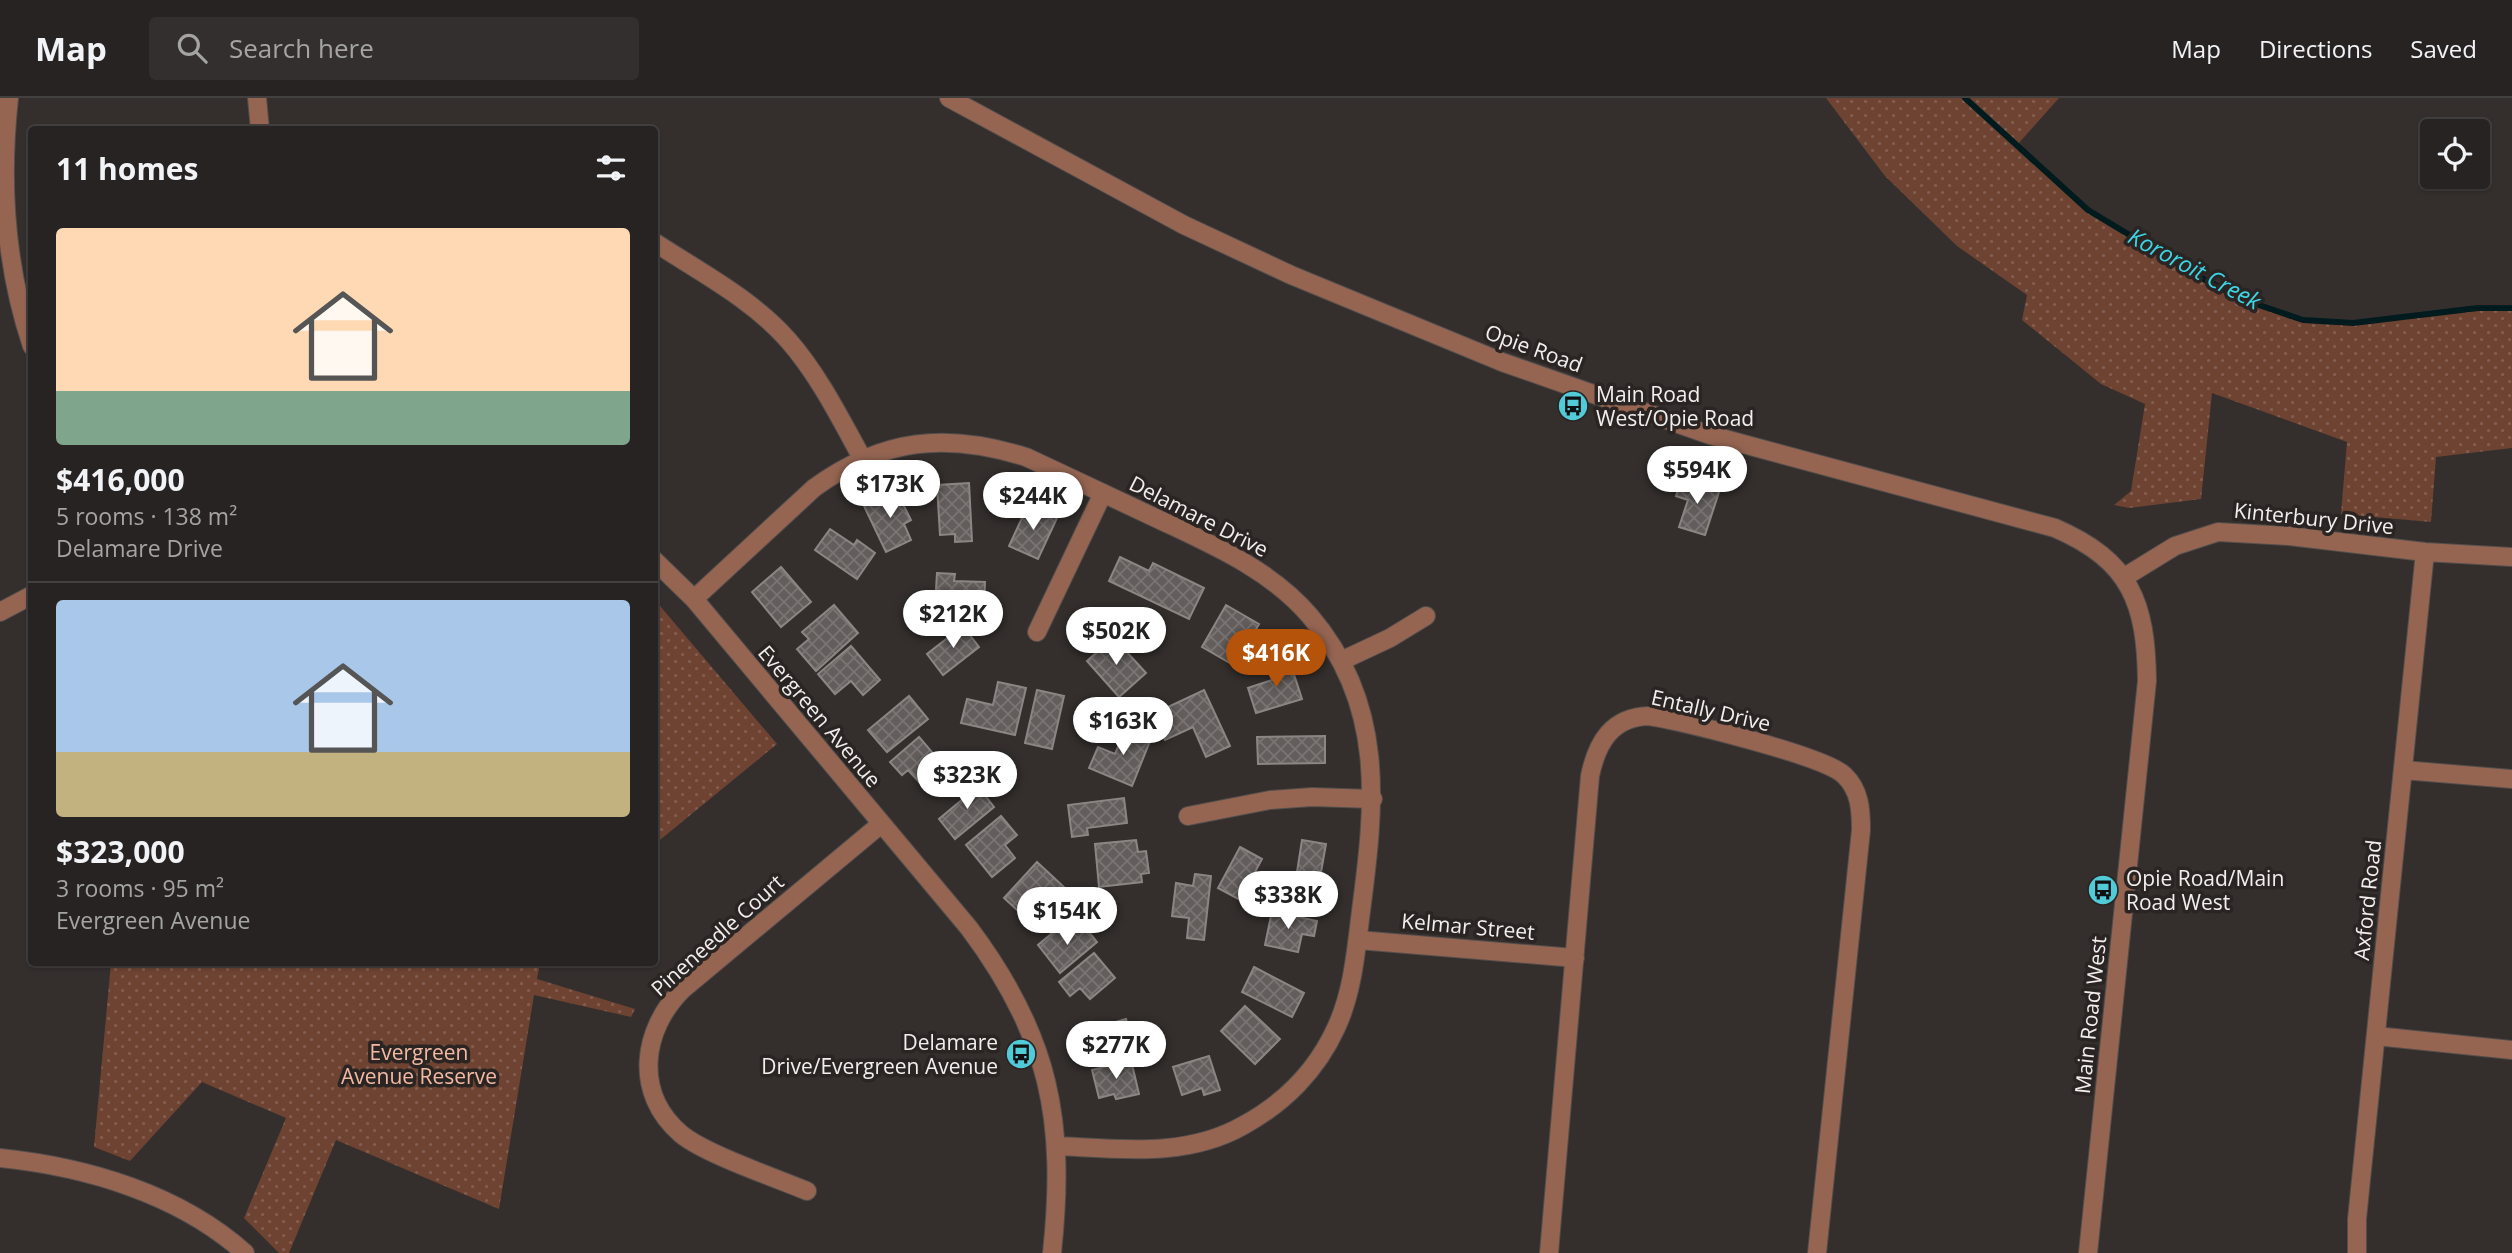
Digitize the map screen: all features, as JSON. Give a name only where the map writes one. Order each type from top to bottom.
[{"type":"street","points":[[9,98],[5,212],[18,302],[28,333]]},
{"type":"street","points":[[257,98],[260,126]]},
{"type":"street","name":"Opie Road","points":[[949,98],[1184,225],[1291,275],[1428,333],[1710,435],[2055,528],[2092,546],[2108,559],[2123,578]]},
{"type":"street","points":[[658,245],[745,302],[789,341],[821,386],[862,457]]},
{"type":"street","name":"Delamare Drive","points":[[694,599],[814,488],[862,457],[924,442],[957,442],[991,446],[1026,457],[1247,563],[1282,588],[1310,615],[1341,661],[1358,698],[1367,731],[1373,799],[1358,940],[1346,1006],[1336,1029],[1305,1076],[1265,1112],[1242,1127],[1206,1142],[1151,1150],[1058,1146]]},
{"type":"street","points":[[1037,632],[1103,493]]},
{"type":"street","name":"Kinterbury Drive","points":[[2123,578],[2175,546],[2218,532],[2289,536],[2425,552],[2512,557]]},
{"type":"street","name":"Axford Road","points":[[2357,1253],[2357,1219],[2425,552]]},
{"type":"street","name":"Evergreen Avenue","points":[[658,564],[694,599],[969,928],[1009,985],[1042,1064],[1052,1105],[1058,1146],[1058,1184],[1052,1253]]},
{"type":"street","name":"Main Road West","points":[[2088,1253],[2147,681],[2145,632],[2141,613],[2123,578]]},
{"type":"street","points":[[0,612],[28,597]]},
{"type":"street","points":[[1341,661],[1390,638],[1426,616]]},
{"type":"street","name":"Entally Drive","points":[[1549,1253],[1590,776],[1600,743],[1613,727],[1639,716],[1659,717],[1832,766],[1852,784],[1859,803],[1861,830],[1817,1253]]},
{"type":"street","points":[[2403,770],[2512,779]]},
{"type":"street","points":[[1188,816],[1269,800],[1311,797],[1373,799]]},
{"type":"street","name":"Pineneedle Court","points":[[807,1191],[683,1135],[657,1104],[650,1085],[648,1050],[660,1016],[683,989],[881,824]]},
{"type":"street","name":"Kelmar Street","points":[[1358,940],[1575,958]]},
{"type":"street","points":[[2376,1036],[2512,1050]]},
{"type":"street","points":[[0,1158],[62,1166],[104,1178],[190,1215],[229,1238],[245,1253]]},
{"type":"green space","points":[[1826,98],[2059,98],[2017,145],[2088,210],[2225,290],[2303,320],[2353,323],[2478,308],[2512,308],[2512,448],[2436,457],[2431,522],[2341,514],[2347,442],[2212,393],[2201,499],[2129,508],[2114,505],[2131,491],[2145,404],[2101,384],[2022,320],[2027,295],[1957,246],[1885,176]]},
{"type":"green space","points":[[658,604],[777,744],[658,842]]},
{"type":"green space","name":"Evergreen Avenue Reserve","points":[[111,966],[539,966],[537,979],[635,1009],[631,1017],[534,995],[499,1209],[336,1140],[289,1253],[279,1253],[244,1218],[286,1118],[202,1082],[130,1161],[94,1147]]},
{"type":"building","points":[[1681,480],[1720,489],[1705,535],[1679,527],[1688,500],[1676,496]]},
{"type":"building","points":[[969,483],[972,541],[955,542],[955,534],[940,535],[937,485]]},
{"type":"building","points":[[896,490],[911,520],[904,524],[911,540],[886,552],[864,506]]},
{"type":"building","points":[[1028,505],[1057,518],[1038,559],[1009,546]]},
{"type":"building","points":[[830,529],[854,545],[857,540],[875,553],[857,579],[815,550]]},
{"type":"building","points":[[1120,557],[1149,571],[1153,563],[1204,588],[1189,619],[1109,581]]},
{"type":"building","points":[[781,567],[811,602],[781,627],[752,592]]},
{"type":"building","points":[[937,573],[955,574],[954,581],[985,582],[984,608],[935,606]]},
{"type":"building","points":[[834,605],[858,633],[816,671],[797,649],[809,639],[802,632]]},
{"type":"building","points":[[1226,605],[1259,624],[1235,666],[1202,647]]},
{"type":"building","points":[[963,626],[979,647],[943,675],[927,654]]},
{"type":"building","points":[[1113,637],[1146,673],[1119,697],[1087,661]]},
{"type":"building","points":[[851,646],[880,680],[863,695],[851,681],[835,694],[818,674]]},
{"type":"building","points":[[1290,662],[1302,699],[1256,713],[1248,688],[1272,680],[1268,668]]},
{"type":"building","points":[[998,682],[1026,688],[1015,735],[961,723],[967,699],[993,705]]},
{"type":"building","points":[[1037,690],[1064,696],[1052,749],[1025,743]]},
{"type":"building","points":[[1204,690],[1230,746],[1206,757],[1193,727],[1165,740],[1153,714]]},
{"type":"building","points":[[909,696],[928,719],[887,752],[868,730]]},
{"type":"building","points":[[1127,726],[1152,736],[1132,786],[1089,768],[1098,747],[1115,754]]},
{"type":"building","points":[[1325,736],[1325,763],[1258,764],[1257,737]]},
{"type":"building","points":[[919,737],[943,765],[921,784],[908,770],[902,775],[890,762]]},
{"type":"building","points":[[974,781],[994,807],[955,839],[939,819],[964,798],[959,793]]},
{"type":"building","points":[[1124,798],[1127,823],[1087,828],[1088,835],[1072,837],[1068,805]]},
{"type":"building","points":[[1001,816],[1017,835],[1005,845],[1015,858],[992,877],[966,845]]},
{"type":"building","points":[[1136,840],[1138,852],[1146,851],[1149,873],[1141,874],[1142,882],[1099,887],[1095,844]]},
{"type":"building","points":[[1302,840],[1326,844],[1318,889],[1295,885]]},
{"type":"building","points":[[1240,847],[1262,859],[1240,900],[1218,888]]},
{"type":"building","points":[[1037,862],[1065,888],[1032,924],[1004,898]]},
{"type":"building","points":[[1195,874],[1211,876],[1204,940],[1187,938],[1189,918],[1172,916],[1176,883],[1193,886]]},
{"type":"building","points":[[1272,911],[1317,921],[1314,936],[1302,934],[1298,952],[1265,945]]},
{"type":"building","points":[[1083,924],[1097,942],[1060,973],[1038,945],[1057,929],[1064,939]]},
{"type":"building","points":[[1094,953],[1115,978],[1090,999],[1080,988],[1070,996],[1059,982]]},
{"type":"building","points":[[1254,967],[1304,993],[1292,1017],[1242,992]]},
{"type":"building","points":[[1245,1006],[1280,1039],[1255,1064],[1221,1031]]},
{"type":"building","points":[[1126,1019],[1132,1041],[1089,1052],[1084,1031]]},
{"type":"building","points":[[1209,1056],[1220,1090],[1204,1095],[1202,1088],[1182,1095],[1173,1067]]},
{"type":"building","points":[[1131,1060],[1139,1094],[1116,1099],[1114,1094],[1099,1098],[1092,1070]]},
{"type":"waterway","name":"Kororoit Creek","points":[[1965,98],[2088,210],[2196,275],[2244,300],[2303,320],[2353,323],[2478,308],[2512,308]]},
{"type":"place","name":"Main Road West/Opie Road","points":[[1573,406]]},
{"type":"place","name":"Opie Road/Main Road West","points":[[2103,890]]},
{"type":"place","name":"Delamare Drive/Evergreen Avenue","points":[[1021,1054]]}]
